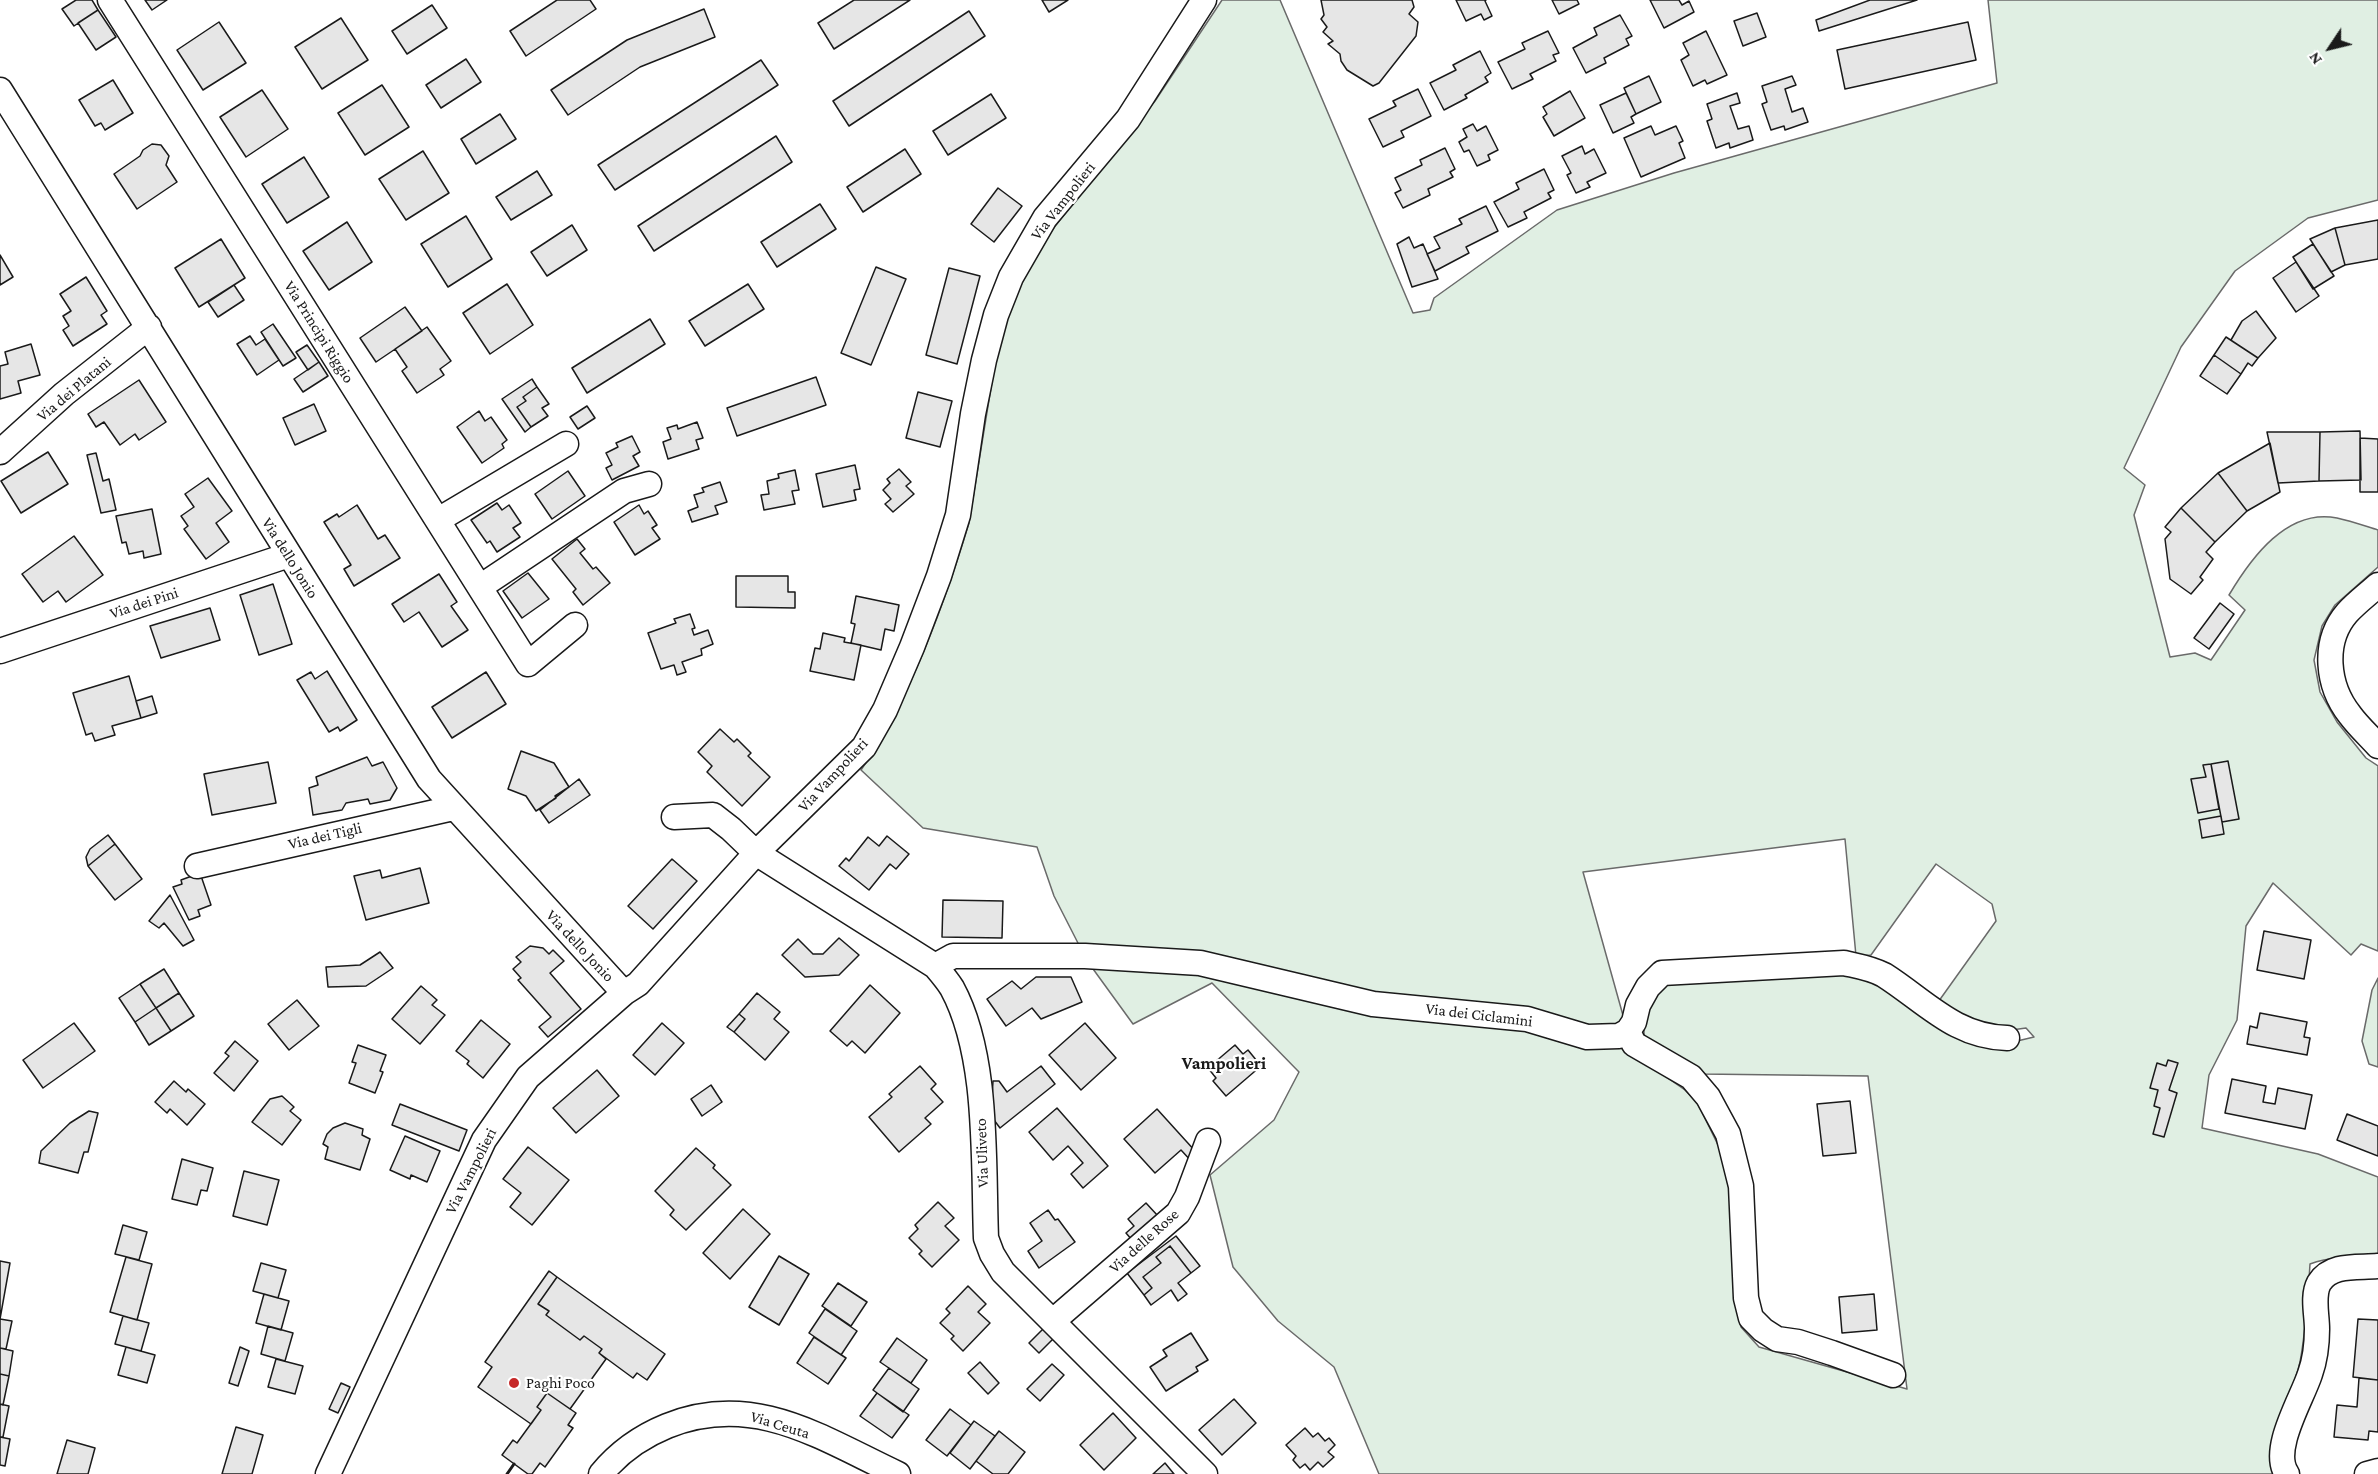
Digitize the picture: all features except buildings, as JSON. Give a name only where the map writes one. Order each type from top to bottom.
[{"type":"street","name":"Via Principi Riggio","points":[[110,0],[528,664],[575,625]]},
{"type":"street","name":"Via Vampolieri","points":[[328,1474],[484,1140],[528,1077],[624,993],[638,984],[756,854],[864,747],[885,710],[939,576],[958,515],[973,414],[984,360],[996,315],[1011,277],[1045,219],[1128,119],[1204,0]]},
{"type":"street","name":"Via dello Jonio","points":[[0,90],[429,779],[624,993]]},
{"type":"street","name":"Via dei Platani","points":[[0,452],[64,394],[149,327]]},
{"type":"street","points":[[438,520],[566,444]]},
{"type":"street","points":[[480,587],[624,491],[649,484]]},
{"type":"street","name":"Via dei Pini","points":[[0,651],[289,555]]},
{"type":"street","points":[[2378,585],[2346,613],[2334,635],[2329,657],[2335,689],[2344,706],[2378,746]]},
{"type":"street","name":"Via dei Tigli","points":[[197,866],[453,808]]},
{"type":"street","name":"Via Uliveto","points":[[674,817],[713,815],[756,854],[935,966],[951,987],[966,1020],[977,1070],[986,1238],[992,1254],[1003,1272],[1205,1474]]},
{"type":"street","name":"Via dei Ciclamini","points":[[935,966],[953,956],[1084,956],[1200,963],[1373,1004],[1527,1019],[1587,1037],[1619,1036],[1628,1031]]},
{"type":"street","points":[[1893,1375],[1821,1349],[1777,1339],[1762,1330],[1751,1318],[1746,1298],[1741,1186],[1728,1134],[1708,1097],[1691,1077],[1634,1044],[1628,1031],[1643,996],[1662,973],[1844,963],[1865,967],[1882,975],[1968,1032],[1987,1038],[2007,1038]]},
{"type":"street","name":"Via delle Rose","points":[[1053,1321],[1178,1213],[1187,1197],[1208,1141]]},
{"type":"street","points":[[2287,1474],[2282,1456],[2284,1441],[2311,1373],[2315,1355],[2317,1330],[2315,1295],[2317,1290],[2328,1273],[2340,1268],[2371,1269]]},
{"type":"street","name":"Via Ceuta","points":[[601,1474],[620,1452],[648,1434],[708,1413],[735,1412],[767,1417],[800,1428],[898,1474]]},
{"type":"street","points":[[2367,1474],[2378,1471]]},
{"type":"green space","points":[[1222,0],[1280,0],[1413,313],[1430,310],[1434,298],[1557,210],[1674,173],[1997,83],[1988,0],[2378,0],[2378,200],[2308,218],[2235,271],[2181,347],[2124,468],[2145,485],[2134,515],[2170,657],[2195,653],[2211,660],[2245,610],[2229,595],[2260,552],[2287,528],[2319,517],[2337,518],[2378,530],[2378,567],[2335,605],[2322,626],[2314,660],[2320,692],[2337,722],[2366,758],[2378,766],[2378,951],[2361,944],[2351,955],[2273,883],[2246,926],[2237,1020],[2209,1075],[2202,1128],[2318,1154],[2378,1177],[2378,1257],[2335,1258],[2310,1264],[2300,1362],[2272,1444],[2275,1474],[1379,1474],[1334,1367],[1278,1321],[1233,1267],[1210,1175],[1274,1120],[1299,1072],[1212,983],[1133,1024],[1088,962],[1205,970],[1531,1025],[1584,1042],[1626,1049],[1685,1090],[1697,1102],[1719,1147],[1731,1197],[1741,1327],[1759,1347],[1907,1389],[1868,1076],[1701,1074],[1644,1041],[1644,1010],[1662,980],[1847,968],[1877,982],[1962,1040],[1992,1047],[2034,1037],[2026,1028],[1997,1032],[1936,1005],[1996,921],[1992,904],[1936,864],[1871,955],[1856,956],[1845,839],[1583,872],[1624,1019],[1614,1030],[1081,949],[1054,896],[1037,847],[923,828],[861,770],[894,714],[924,651],[959,554],[969,523],[996,357],[1002,329],[1014,297],[1040,245],[1155,101]]},
{"type":"green space","points":[[2378,978],[2378,1067],[2369,1064],[2362,1041],[2372,990]]},
{"type":"wall","points":[[507,1474],[514,1464]]},
{"type":"place","name":"Paghi Poco","points":[[514,1383]]},
{"type":"district","name":"Vampolieri","points":[[1224,1063]]}]
